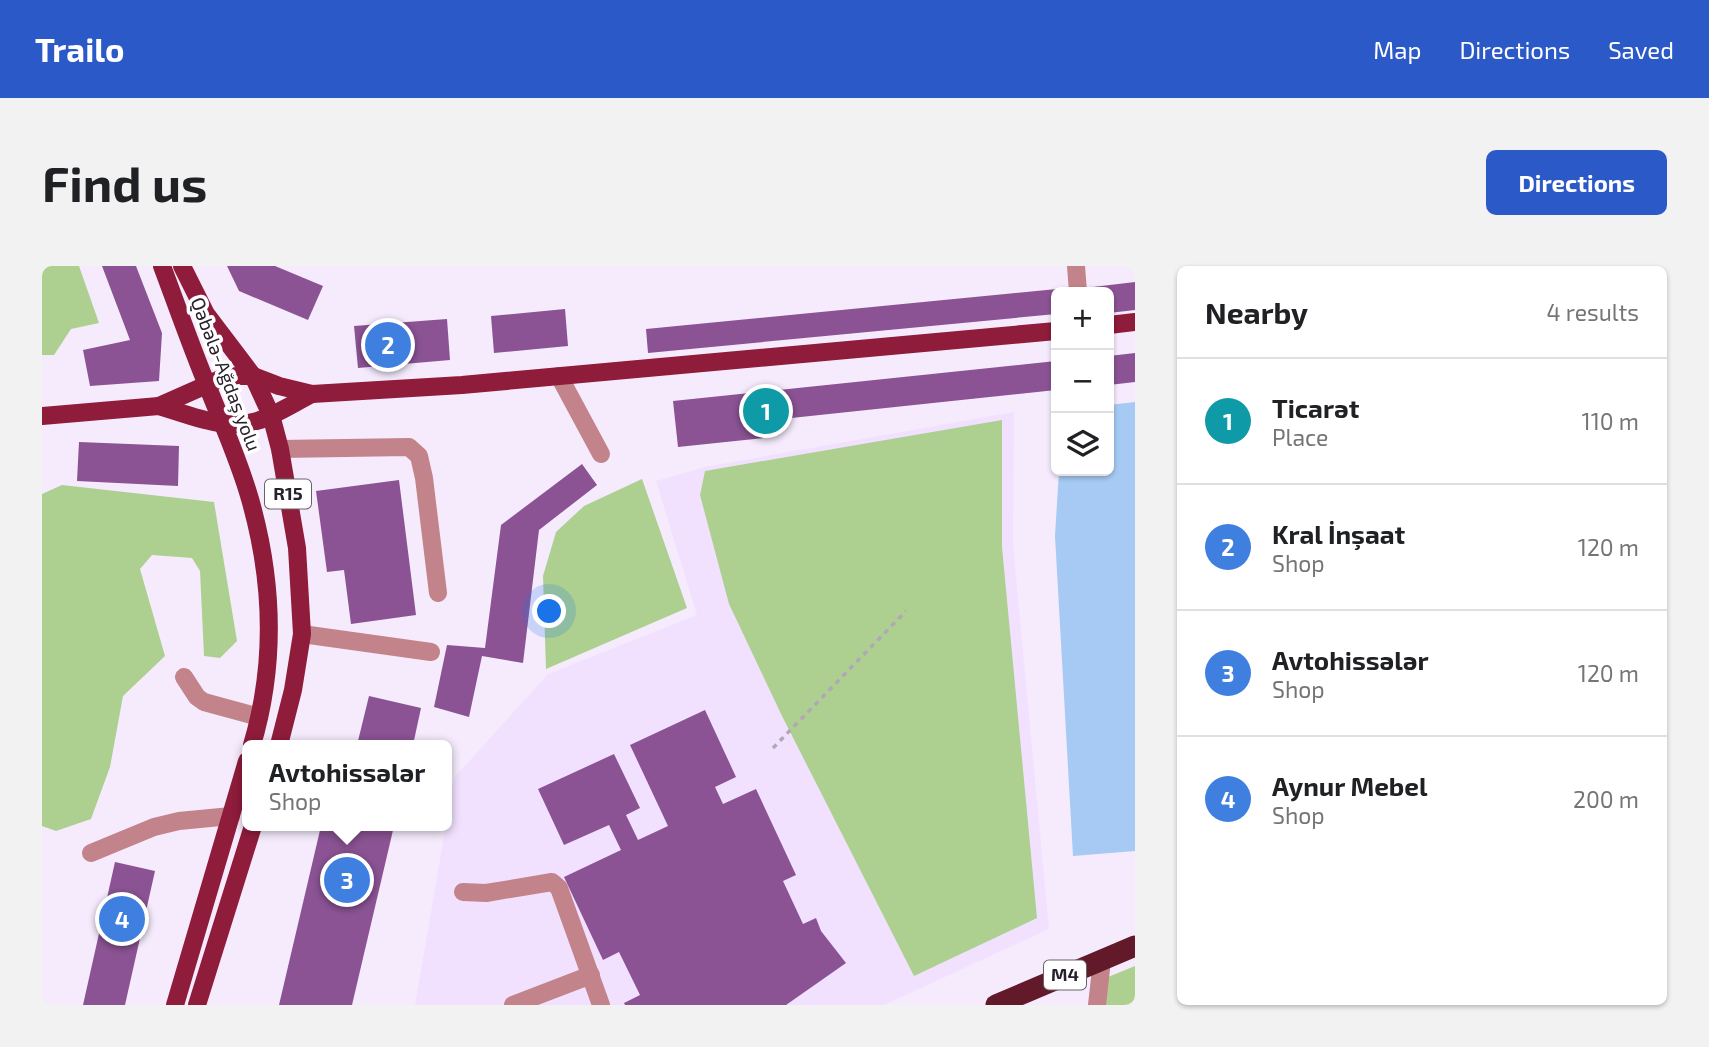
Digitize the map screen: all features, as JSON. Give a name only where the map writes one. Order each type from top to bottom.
[{"type":"highway","name":"M4","points":[[996,1005],[1135,946]]},
{"type":"main road","name":"Qəbələ-Ağdaş yolu","points":[[162,266],[250,497],[262,551],[269,598],[265,684],[253,740]]},
{"type":"main road","name":"R15","points":[[182,266],[206,314],[253,376],[271,415],[280,449],[297,548],[302,634],[293,690],[280,740]]},
{"type":"main road","points":[[1114,324],[1135,322]]},
{"type":"main road","points":[[159,407],[228,378],[253,376],[312,394],[559,376],[1051,331]]},
{"type":"main road","points":[[42,416],[159,407],[223,425],[241,425],[258,421],[312,394]]},
{"type":"main road","points":[[175,1005],[242,778]]},
{"type":"main road","points":[[197,1005],[251,831]]},
{"type":"lane","points":[[1076,266],[1078,287]]},
{"type":"lane","points":[[559,376],[601,454]]},
{"type":"lane","points":[[280,449],[409,447],[419,456],[438,593]]},
{"type":"lane","points":[[302,634],[431,652]]},
{"type":"lane","points":[[184,677],[197,697],[204,702],[258,717]]},
{"type":"lane","points":[[91,853],[154,827],[179,821],[231,816]]},
{"type":"lane","points":[[463,892],[486,893],[552,882],[564,896],[601,1005]]},
{"type":"lane","points":[[1097,1005],[1101,960]]},
{"type":"lane","points":[[513,1005],[532,1001],[591,975]]},
{"type":"path","points":[[773,748],[906,611]]},
{"type":"shaded area","points":[[1014,412],[1013,545],[1049,929],[884,1005],[415,1005],[445,831],[452,831],[454,778],[548,674],[697,615],[656,481],[705,467]]},
{"type":"green space","points":[[42,266],[79,266],[99,323],[71,329],[54,355],[42,355]]},
{"type":"green space","points":[[1002,420],[1002,547],[1037,918],[914,976],[782,716],[729,604],[700,495],[705,471]]},
{"type":"green space","points":[[642,479],[687,608],[546,669],[543,576],[556,532],[584,506]]},
{"type":"green space","points":[[62,485],[214,502],[237,641],[220,658],[204,656],[200,571],[192,558],[152,555],[140,569],[165,656],[123,696],[110,767],[91,819],[56,831],[42,826],[42,494]]},
{"type":"green space","points":[[1135,966],[1135,1005],[1105,1005],[1108,977]]},
{"type":"water","points":[[1135,402],[1135,851],[1073,856],[1055,536],[1059,476],[1114,476],[1114,404]]},
{"type":"building","points":[[102,266],[136,266],[162,333],[159,381],[90,386],[83,350],[130,340]]},
{"type":"building","points":[[227,266],[275,266],[323,286],[308,320],[239,291]]},
{"type":"building","points":[[1135,282],[1135,310],[1114,312],[1114,287],[1093,287]]},
{"type":"building","points":[[1051,290],[1051,314],[648,353],[646,329]]},
{"type":"building","points":[[565,309],[568,346],[494,353],[491,316]]},
{"type":"building","points":[[447,319],[450,360],[358,368],[354,326]]},
{"type":"building","points":[[1135,353],[1135,382],[1114,384],[1114,355]]},
{"type":"building","points":[[1051,362],[1051,391],[763,421],[765,438],[678,447],[673,401]]},
{"type":"building","points":[[79,442],[179,446],[178,486],[77,481]]},
{"type":"building","points":[[582,464],[597,485],[539,530],[523,663],[482,656],[469,717],[434,707],[447,645],[485,648],[501,525]]},
{"type":"building","points":[[399,480],[416,615],[351,624],[344,570],[327,572],[316,491]]},
{"type":"building","points":[[369,696],[421,708],[414,740],[358,740]]},
{"type":"building","points":[[705,710],[736,777],[715,787],[723,804],[756,789],[796,875],[783,881],[803,924],[816,918],[821,931],[846,963],[786,1005],[625,1005],[624,1003],[640,995],[619,952],[603,960],[564,877],[621,850],[609,825],[564,845],[538,789],[614,754],[640,808],[626,815],[638,840],[668,826],[630,745]]},
{"type":"building","points":[[320,831],[393,831],[352,1005],[279,1005]]},
{"type":"building","points":[[115,862],[155,871],[125,1005],[83,1005]]},
{"type":"place","name":"Kral İnşaat","points":[[388,345]]},
{"type":"place","name":"Ticarət","points":[[766,411]]},
{"type":"place","name":"Avtohissələr","points":[[347,880]]},
{"type":"place","name":"Aynur Mebel","points":[[122,919]]}]
